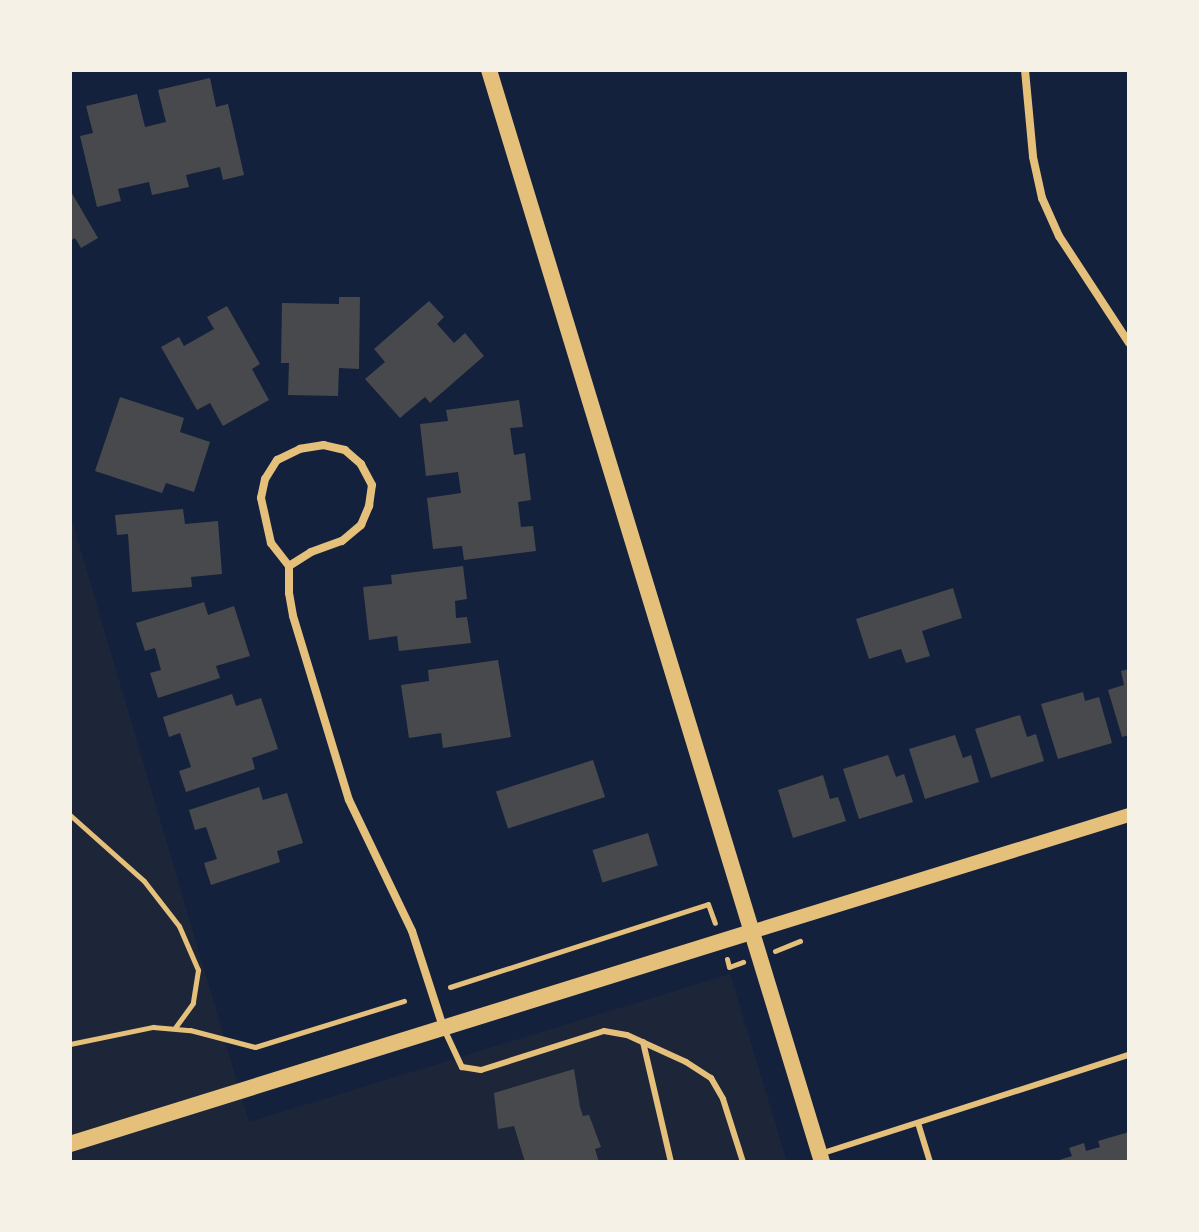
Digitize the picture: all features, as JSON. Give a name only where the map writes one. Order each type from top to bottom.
[{"type":"main road","points":[[489,70],[821,1158]]},
{"type":"main road","points":[[70,1144],[751,932]]},
{"type":"street","points":[[1025,70],[1033,157],[1042,198],[1059,236],[1129,343]]},
{"type":"street","points":[[289,566],[311,552],[342,541],[361,525],[369,506],[372,485],[361,464],[345,450],[324,445],[300,449],[277,460],[265,479],[261,498],[271,543],[289,566],[293,616],[349,800],[412,931],[443,1027]]},
{"type":"street","points":[[751,932],[1129,815]]},
{"type":"lane","points":[[443,1027],[462,1067],[481,1070],[604,1031],[643,1042],[686,1062],[711,1078],[723,1099],[743,1162]]},
{"type":"lane","points":[[643,1042],[671,1162]]},
{"type":"lane","points":[[821,1158],[918,1123],[1129,1055]]},
{"type":"lane","points":[[918,1123],[930,1162]]},
{"type":"path","points":[[70,815],[144,881],[179,926],[198,970],[193,1003],[174,1029]]},
{"type":"path","points":[[70,1044],[153,1027],[224,1037],[255,1047],[404,1001]]},
{"type":"shaded area","points":[[70,514],[249,1122],[730,974],[787,1162],[70,1162]]},
{"type":"building","points":[[210,78],[216,107],[228,104],[244,175],[223,180],[220,167],[186,175],[189,187],[152,195],[149,182],[118,189],[121,201],[97,207],[80,136],[93,133],[86,106],[137,94],[145,127],[166,122],[158,90]]},
{"type":"building","points":[[70,190],[98,238],[81,248],[75,238],[70,241]]},
{"type":"building","points":[[339,297],[360,297],[359,369],[339,368],[338,396],[288,395],[289,363],[281,363],[282,303],[339,304]]},
{"type":"building","points":[[429,301],[444,317],[437,324],[454,343],[465,333],[484,356],[430,403],[425,397],[400,418],[365,379],[385,362],[374,349]]},
{"type":"building","points":[[227,306],[260,364],[252,369],[269,400],[223,426],[210,403],[197,410],[161,347],[179,337],[184,346],[214,329],[207,317]]},
{"type":"building","points":[[120,397],[184,418],[180,432],[210,442],[194,492],[166,483],[162,493],[95,471]]},
{"type":"building","points":[[519,400],[523,427],[510,428],[514,455],[525,453],[531,500],[518,502],[521,527],[533,526],[536,551],[464,560],[462,546],[433,549],[427,498],[461,493],[458,472],[426,476],[420,424],[448,421],[446,410]]},
{"type":"building","points":[[183,509],[185,524],[218,521],[222,574],[191,577],[192,587],[132,592],[128,534],[117,535],[115,515]]},
{"type":"building","points":[[463,566],[467,599],[455,601],[456,618],[467,617],[471,643],[399,651],[397,636],[369,640],[363,587],[392,584],[391,575]]},
{"type":"building","points":[[953,588],[962,618],[922,631],[930,656],[906,663],[901,649],[869,659],[856,619]]},
{"type":"building","points":[[204,602],[208,615],[234,606],[250,656],[216,666],[220,678],[158,698],[150,673],[161,670],[155,648],[145,651],[136,623]]},
{"type":"building","points":[[498,660],[511,737],[443,748],[441,733],[409,738],[401,685],[429,681],[428,670]]},
{"type":"building","points":[[1129,669],[1129,735],[1122,737],[1108,690],[1124,685],[1121,671]]},
{"type":"building","points":[[1083,692],[1085,701],[1099,697],[1112,743],[1058,759],[1041,704]]},
{"type":"building","points":[[232,694],[236,706],[261,698],[278,749],[252,758],[255,769],[186,792],[179,771],[191,767],[180,733],[169,737],[163,717]]},
{"type":"building","points":[[1020,715],[1027,737],[1036,734],[1044,761],[991,778],[975,729]]},
{"type":"building","points":[[955,735],[963,758],[971,755],[979,782],[925,799],[909,749]]},
{"type":"building","points":[[888,755],[896,777],[904,774],[913,802],[859,819],[843,769]]},
{"type":"building","points":[[593,760],[605,797],[508,829],[496,792]]},
{"type":"building","points":[[823,775],[830,799],[838,797],[846,821],[793,838],[778,790]]},
{"type":"building","points":[[259,787],[263,800],[287,793],[303,843],[277,851],[280,862],[211,885],[204,863],[217,859],[206,827],[195,830],[189,810]]},
{"type":"building","points":[[648,833],[658,866],[602,882],[593,850]]},
{"type":"building","points":[[574,1069],[583,1116],[589,1115],[601,1147],[595,1149],[599,1162],[525,1162],[514,1126],[498,1129],[494,1093]]},
{"type":"building","points":[[1129,1132],[1129,1162],[1053,1162],[1072,1156],[1069,1148],[1084,1143],[1086,1151],[1100,1147],[1098,1141]]}]
